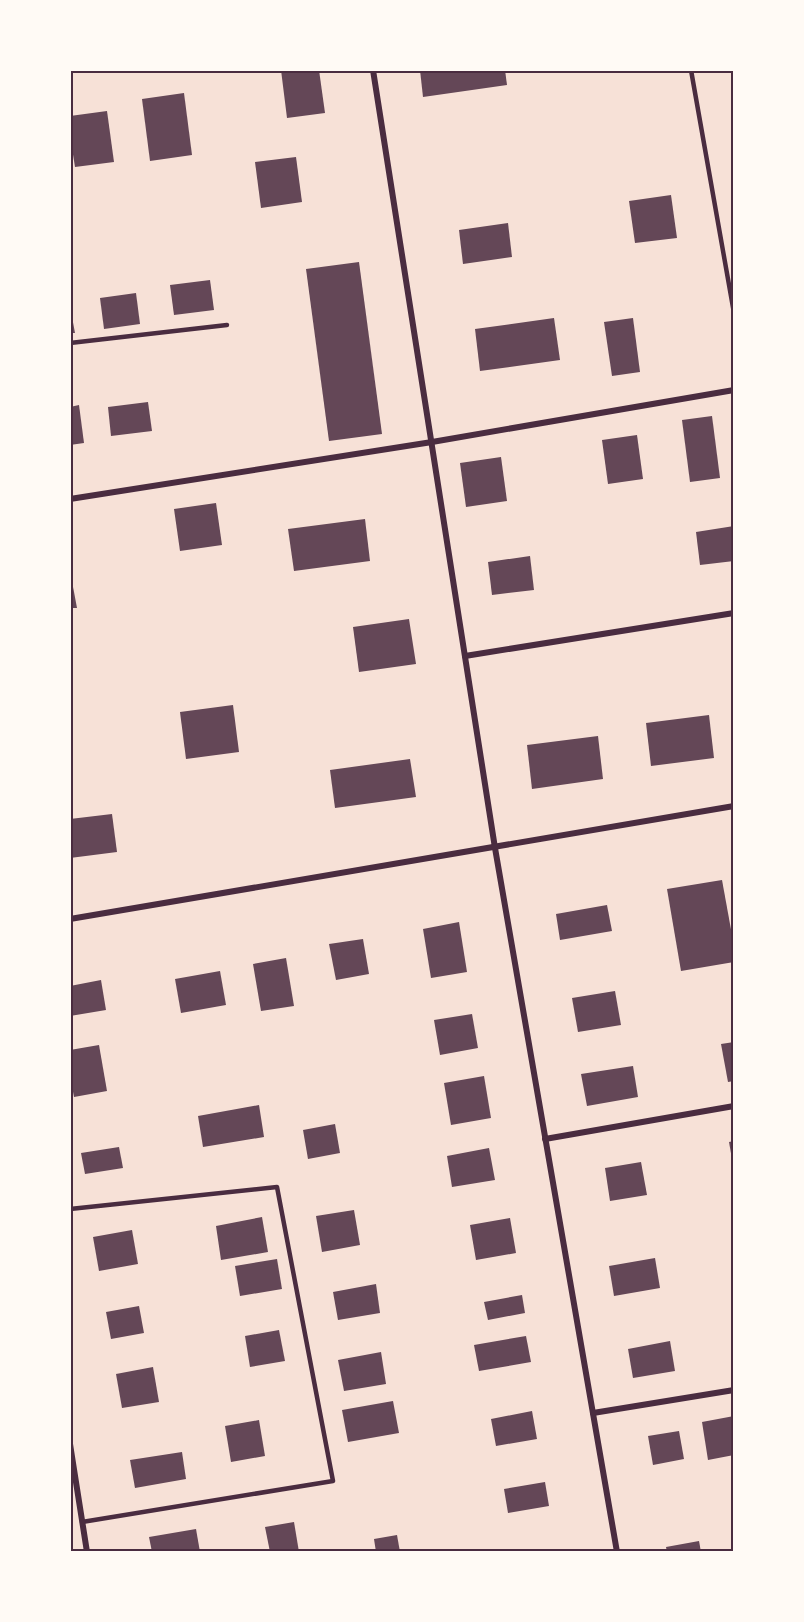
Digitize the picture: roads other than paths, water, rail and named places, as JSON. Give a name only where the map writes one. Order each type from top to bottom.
[{"type":"street","points":[[374,70],[495,848],[617,1551]]},
{"type":"street","points":[[70,499],[432,442],[734,390]]},
{"type":"street","points":[[465,656],[734,613]]},
{"type":"street","points":[[70,919],[734,806]]},
{"type":"street","points":[[545,1139],[734,1106]]},
{"type":"street","points":[[593,1413],[734,1390]]},
{"type":"street","points":[[70,1444],[87,1551]]},
{"type":"lane","points":[[691,70],[734,313]]},
{"type":"lane","points":[[70,344],[227,325]]},
{"type":"lane","points":[[70,1209],[277,1186],[333,1481],[82,1522]]}]
